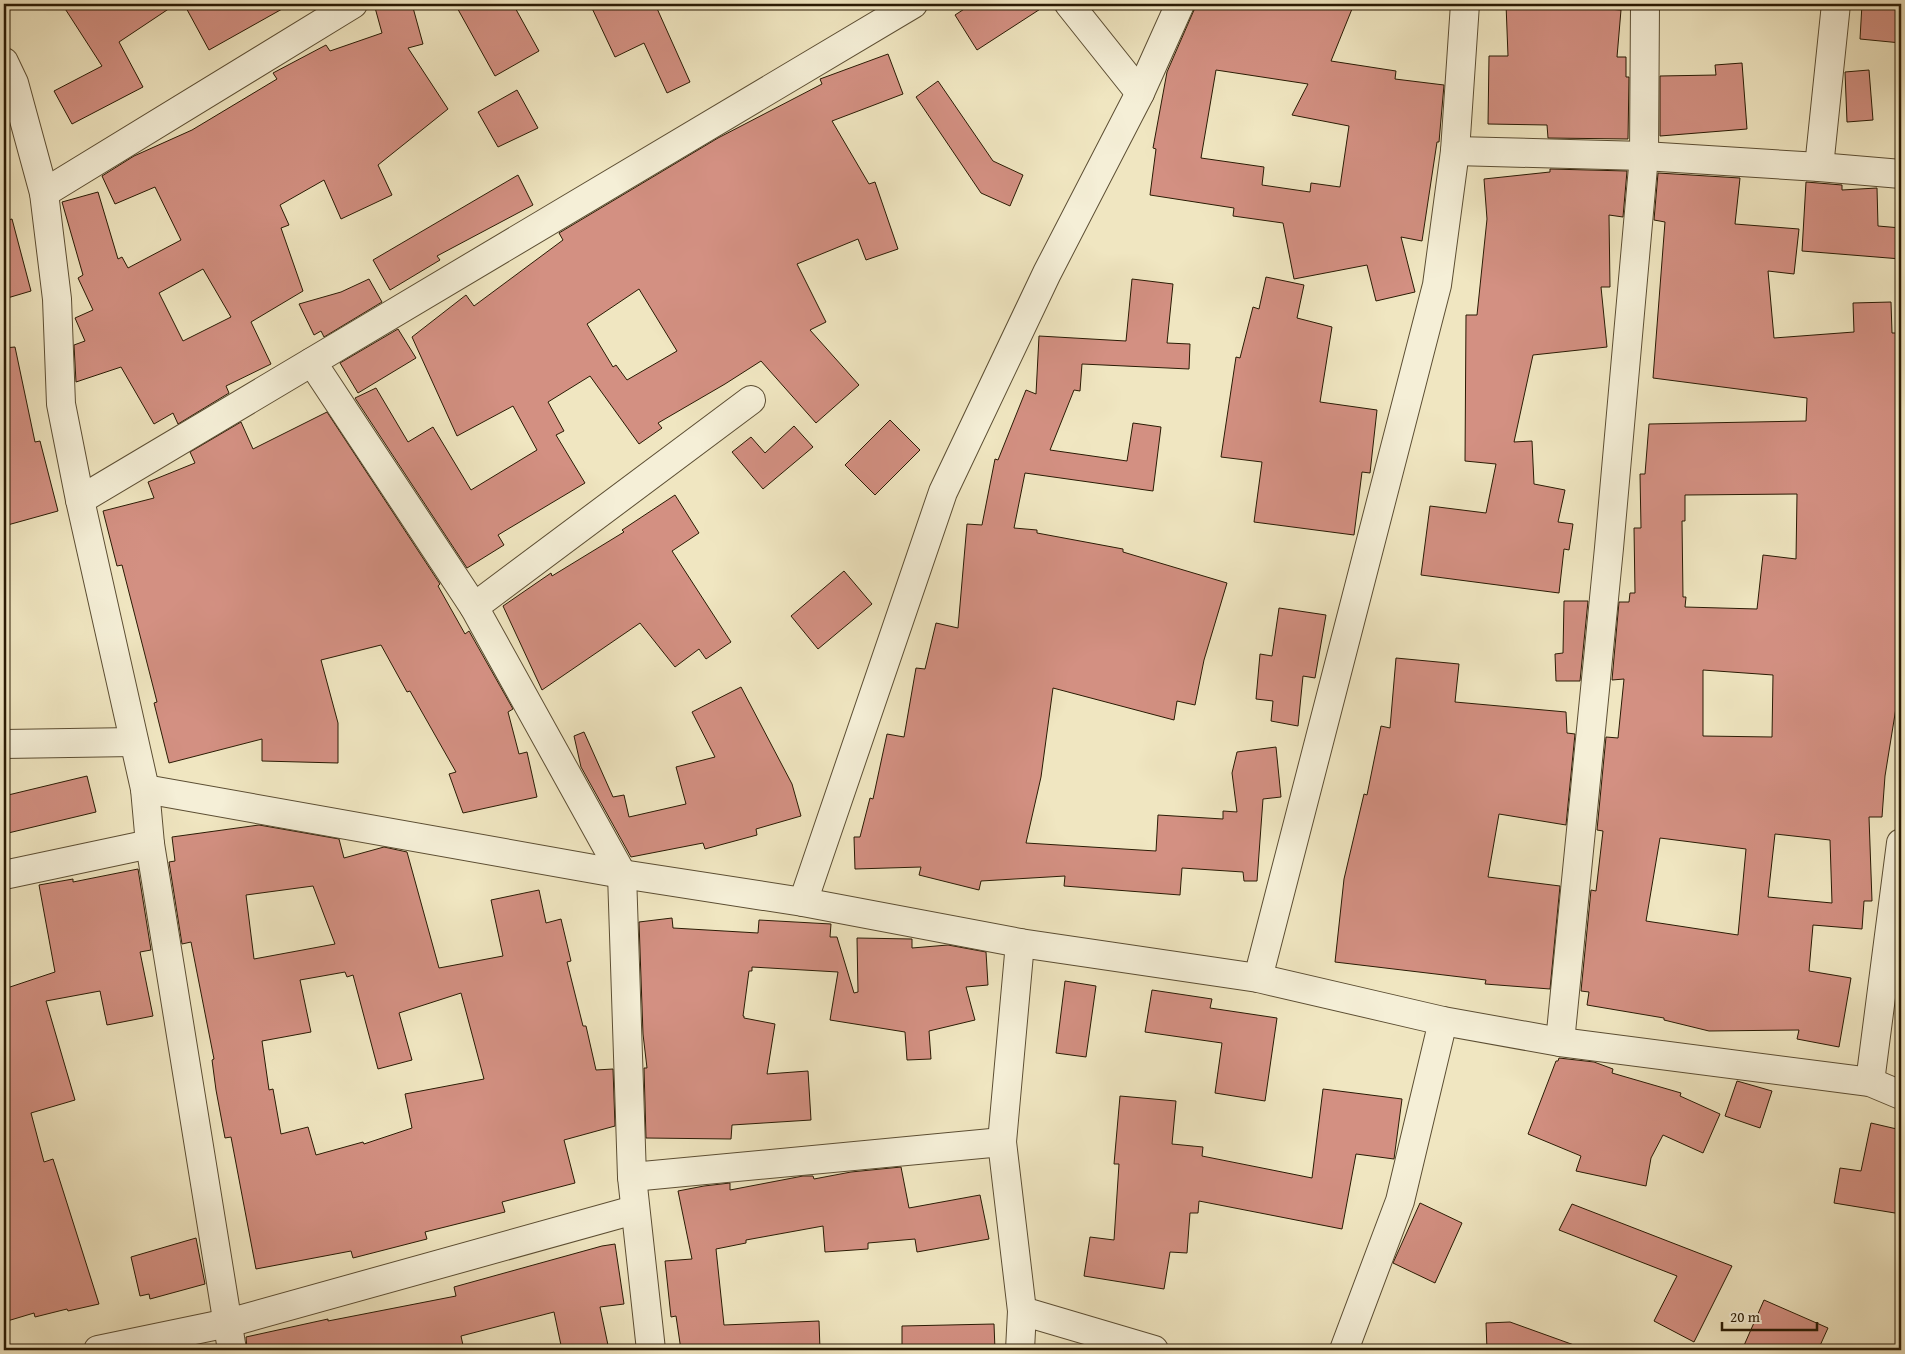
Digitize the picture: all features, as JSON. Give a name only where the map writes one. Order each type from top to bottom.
[{"type":"street","points":[[44,193],[353,4]]},
{"type":"street","points":[[80,500],[913,4]]},
{"type":"street","points":[[1069,4],[1140,94]]},
{"type":"street","points":[[803,902],[944,492],[1047,273],[1140,94],[1180,4]]},
{"type":"street","points":[[1258,978],[1437,285],[1455,151],[1465,4]]},
{"type":"street","points":[[1560,1042],[1609,548],[1644,156],[1644,4]]},
{"type":"street","points":[[1819,167],[1836,4]]},
{"type":"street","points":[[4,62],[14,84],[44,193],[57,298],[61,404],[80,500],[145,789],[150,844],[232,1350]]},
{"type":"street","points":[[1455,151],[1644,156],[1901,174]]},
{"type":"street","points":[[312,362],[474,607],[622,874],[634,1210],[651,1350]]},
{"type":"street","points":[[474,607],[751,400]]},
{"type":"street","points":[[4,744],[134,742]]},
{"type":"street","points":[[145,789],[622,874],[803,902],[1020,943],[1258,978],[1443,1021],[1560,1042],[1870,1082],[1901,1095]]},
{"type":"street","points":[[1870,1082],[1901,843]]},
{"type":"street","points":[[4,875],[150,844]]},
{"type":"street","points":[[1020,943],[1002,1142],[1022,1311],[1020,1350]]},
{"type":"street","points":[[1344,1350],[1400,1201],[1443,1021]]},
{"type":"street","points":[[632,1177],[1002,1142]]},
{"type":"street","points":[[98,1350],[228,1323],[634,1210]]},
{"type":"street","points":[[1022,1311],[1154,1350]]},
{"type":"building","points":[[62,4],[176,4],[119,42],[143,87],[72,124],[54,91],[102,66]]},
{"type":"building","points":[[184,4],[291,4],[209,50]]},
{"type":"building","points":[[374,4],[412,4],[423,44],[408,48],[448,109],[378,165],[392,195],[341,219],[324,180],[280,205],[289,225],[281,228],[303,291],[251,322],[271,364],[226,386],[229,393],[178,424],[173,413],[154,424],[121,367],[76,382],[74,345],[85,341],[75,318],[93,310],[78,278],[83,275],[62,202],[98,192],[118,259],[122,257],[128,268],[181,240],[155,187],[115,204],[102,176],[134,156],[192,130],[277,79],[273,73],[326,45],[330,51],[382,33]],"holes":[[[203,269],[231,317],[183,341],[159,293]]]},
{"type":"building","points":[[455,4],[513,4],[539,51],[495,76]]},
{"type":"building","points":[[590,4],[655,4],[690,82],[667,93],[644,43],[615,57]]},
{"type":"building","points":[[972,4],[1048,4],[977,50],[955,15]]},
{"type":"building","points":[[1195,4],[1354,4],[1331,61],[1396,71],[1395,79],[1444,85],[1439,142],[1437,142],[1422,241],[1401,237],[1415,292],[1376,301],[1367,265],[1294,279],[1283,223],[1233,216],[1234,208],[1150,195],[1156,149],[1153,148],[1167,72]],"holes":[[[1216,70],[1308,84],[1292,115],[1349,126],[1340,187],[1311,183],[1310,192],[1262,185],[1264,167],[1201,158]]]},
{"type":"building","points":[[1506,4],[1546,4],[1621,10],[1617,57],[1626,57],[1626,77],[1629,77],[1628,139],[1548,138],[1547,125],[1488,124],[1489,56],[1508,56]]},
{"type":"building","points":[[1862,4],[1901,4],[1901,43],[1860,39]]},
{"type":"building","points":[[888,54],[903,94],[832,121],[869,184],[875,182],[898,249],[866,260],[858,239],[797,264],[826,322],[810,330],[859,385],[816,423],[761,361],[658,423],[662,428],[639,444],[590,376],[548,402],[564,431],[556,435],[585,483],[498,535],[504,545],[467,568],[355,398],[376,388],[408,442],[433,427],[471,490],[537,450],[513,406],[457,436],[412,337],[466,295],[474,306],[563,240],[559,233],[718,138],[822,84],[820,79]],"holes":[[[639,289],[677,351],[627,380],[616,365],[613,367],[587,324]]]},
{"type":"building","points":[[1742,63],[1747,129],[1660,136],[1660,76],[1716,75],[1715,65]]},
{"type":"building","points":[[1869,70],[1873,120],[1847,122],[1845,72]]},
{"type":"building","points":[[938,81],[993,161],[1023,175],[1010,206],[981,193],[916,97]]},
{"type":"building","points":[[517,90],[538,128],[498,147],[478,112]]},
{"type":"building","points":[[1550,169],[1627,171],[1623,217],[1609,215],[1610,287],[1601,287],[1607,347],[1533,355],[1514,442],[1532,441],[1534,484],[1565,490],[1558,522],[1573,524],[1569,550],[1564,549],[1559,593],[1421,575],[1430,506],[1486,513],[1496,464],[1465,461],[1466,315],[1477,315],[1487,219],[1484,179],[1550,172]]},
{"type":"building","points":[[1658,173],[1740,178],[1735,224],[1799,229],[1794,274],[1768,271],[1774,338],[1854,332],[1853,303],[1891,302],[1892,333],[1901,333],[1901,677],[1885,776],[1882,817],[1869,817],[1872,901],[1864,901],[1862,929],[1813,925],[1809,971],[1851,978],[1839,1047],[1797,1039],[1799,1030],[1709,1031],[1664,1020],[1664,1018],[1587,1005],[1589,992],[1581,991],[1591,890],[1596,891],[1603,831],[1597,830],[1606,737],[1618,738],[1624,679],[1612,680],[1619,602],[1629,602],[1630,593],[1635,593],[1634,528],[1641,528],[1640,474],[1645,474],[1649,424],[1806,421],[1807,398],[1653,378],[1665,222],[1654,220]],"holes":[[[1797,494],[1796,559],[1763,555],[1757,609],[1685,607],[1686,597],[1683,597],[1682,521],[1685,521],[1685,495]],[[1703,670],[1773,675],[1772,737],[1703,736]],[[1775,834],[1830,840],[1832,903],[1768,897]],[[1660,838],[1746,849],[1738,935],[1646,921]]]},
{"type":"building","points":[[518,175],[533,205],[437,256],[440,260],[390,290],[373,260]]},
{"type":"building","points":[[1806,182],[1842,185],[1842,190],[1877,188],[1878,226],[1901,228],[1901,259],[1802,251]]},
{"type":"building","points":[[12,219],[31,291],[4,299],[4,221]]},
{"type":"building","points":[[1266,277],[1304,285],[1297,318],[1332,327],[1320,402],[1377,410],[1370,473],[1362,472],[1354,535],[1254,522],[1262,462],[1221,457],[1236,357],[1240,358],[1253,307],[1259,309]]},
{"type":"building","points":[[369,279],[382,302],[324,337],[321,331],[314,335],[299,304],[341,292]]},
{"type":"building","points":[[1132,279],[1173,284],[1167,343],[1190,344],[1189,369],[1082,364],[1080,391],[1074,390],[1050,450],[1127,461],[1133,423],[1161,427],[1153,491],[1025,473],[1014,528],[1037,530],[1037,533],[1123,549],[1123,552],[1227,583],[1204,660],[1195,705],[1177,701],[1174,720],[1053,688],[1041,777],[1026,843],[1156,851],[1158,815],[1223,819],[1223,811],[1237,812],[1232,773],[1237,752],[1276,747],[1281,797],[1263,799],[1257,881],[1244,881],[1243,872],[1182,868],[1180,895],[1064,886],[1065,876],[981,881],[979,890],[919,875],[921,867],[855,869],[854,837],[860,837],[870,798],[873,799],[887,734],[904,737],[916,668],[925,669],[936,623],[958,628],[967,524],[982,525],[995,459],[998,460],[1026,390],[1036,394],[1039,336],[1126,341]]},
{"type":"building","points":[[398,329],[416,358],[358,393],[340,363]]},
{"type":"building","points":[[15,347],[35,442],[40,441],[58,511],[4,526],[4,348]]},
{"type":"building","points":[[327,412],[440,584],[438,586],[465,634],[469,631],[513,709],[508,712],[519,754],[527,752],[537,797],[463,813],[449,774],[456,772],[410,691],[407,692],[381,645],[321,660],[338,723],[338,763],[262,761],[262,739],[169,763],[154,703],[157,702],[122,565],[117,566],[103,511],[154,498],[148,482],[195,463],[190,452],[241,422],[253,449]]},
{"type":"building","points":[[890,420],[920,450],[875,495],[845,465]]},
{"type":"building","points":[[794,426],[813,447],[763,489],[732,452],[751,437],[765,453]]},
{"type":"building","points":[[675,495],[699,533],[672,551],[731,642],[706,659],[699,649],[675,667],[640,623],[542,690],[503,606],[551,573],[552,576],[624,532],[622,530]]},
{"type":"building","points":[[844,571],[872,604],[818,649],[791,616]]},
{"type":"building","points":[[1564,601],[1588,601],[1580,681],[1556,681],[1555,654],[1563,653]]},
{"type":"building","points":[[1279,608],[1326,615],[1315,678],[1303,676],[1298,726],[1271,721],[1273,701],[1256,699],[1260,654],[1272,656]]},
{"type":"building","points":[[1396,658],[1459,664],[1455,702],[1566,712],[1567,733],[1575,734],[1566,825],[1499,814],[1488,877],[1560,886],[1550,989],[1485,984],[1486,980],[1335,962],[1344,879],[1364,794],[1367,795],[1381,726],[1390,728]]},
{"type":"building","points":[[741,687],[792,784],[801,816],[756,829],[757,835],[705,849],[703,843],[631,857],[581,767],[574,736],[584,732],[613,797],[624,795],[629,817],[686,804],[676,767],[715,757],[692,712]]},
{"type":"building","points":[[87,776],[96,812],[4,834],[4,796]]},
{"type":"building","points":[[259,825],[339,839],[344,858],[384,847],[407,852],[439,968],[503,956],[491,900],[539,890],[546,923],[561,919],[571,961],[567,962],[583,1026],[586,1026],[596,1070],[613,1069],[615,1126],[564,1140],[575,1183],[502,1202],[505,1212],[425,1232],[427,1239],[353,1258],[351,1251],[256,1269],[231,1137],[225,1138],[216,1090],[212,1060],[214,1059],[191,942],[182,944],[169,862],[175,861],[172,837]],"holes":[[[313,886],[335,944],[254,959],[246,895]],[[345,972],[347,977],[353,975],[378,1069],[412,1060],[399,1013],[461,993],[484,1079],[405,1094],[412,1128],[364,1144],[363,1142],[316,1155],[308,1127],[281,1134],[273,1089],[269,1090],[262,1041],[311,1032],[300,980]]]},
{"type":"building","points":[[138,869],[151,950],[140,952],[153,1016],[107,1025],[100,991],[46,1001],[75,1100],[31,1113],[44,1162],[53,1159],[99,1304],[35,1317],[34,1313],[4,1322],[4,989],[55,972],[39,885],[73,879],[73,882]]},
{"type":"building","points":[[672,918],[673,928],[758,933],[759,920],[831,924],[830,937],[837,937],[854,993],[858,992],[857,938],[912,939],[912,948],[948,945],[986,952],[988,985],[966,987],[975,1020],[929,1031],[931,1059],[907,1060],[905,1032],[830,1020],[838,972],[752,967],[752,971],[749,971],[743,1016],[744,1018],[775,1024],[767,1074],[808,1071],[811,1120],[732,1125],[731,1139],[646,1138],[644,1068],[647,1068],[643,1034],[639,922]]},
{"type":"building","points":[[1065,981],[1096,986],[1086,1057],[1056,1053]]},
{"type":"building","points":[[1152,990],[1212,999],[1210,1008],[1277,1018],[1265,1101],[1215,1093],[1222,1043],[1145,1032]]},
{"type":"building","points":[[1559,1058],[1594,1062],[1613,1069],[1612,1073],[1681,1093],[1680,1096],[1720,1114],[1703,1153],[1663,1135],[1651,1158],[1646,1186],[1576,1171],[1581,1156],[1528,1134],[1556,1061]]},
{"type":"building","points":[[1737,1081],[1772,1091],[1760,1128],[1725,1116]]},
{"type":"building","points":[[1323,1089],[1402,1099],[1394,1159],[1356,1154],[1342,1229],[1199,1201],[1198,1213],[1190,1213],[1187,1253],[1170,1252],[1164,1289],[1084,1276],[1090,1237],[1114,1240],[1119,1164],[1114,1164],[1120,1096],[1176,1101],[1172,1144],[1203,1147],[1202,1156],[1312,1178]]},
{"type":"building","points":[[1871,1123],[1901,1130],[1901,1214],[1834,1203],[1840,1168],[1861,1171]]},
{"type":"building","points":[[901,1167],[909,1208],[980,1195],[989,1239],[917,1252],[915,1239],[868,1243],[868,1249],[825,1252],[823,1226],[746,1240],[746,1243],[716,1249],[724,1325],[819,1321],[820,1350],[681,1350],[676,1316],[671,1317],[665,1261],[692,1259],[678,1191],[730,1183],[730,1190],[803,1176],[813,1176],[814,1179],[851,1172]]},
{"type":"building","points":[[1420,1203],[1462,1223],[1435,1283],[1393,1263]]},
{"type":"building","points":[[1572,1204],[1732,1266],[1694,1342],[1654,1321],[1677,1276],[1559,1230]]},
{"type":"building","points":[[196,1238],[205,1284],[150,1299],[149,1294],[140,1296],[131,1257]]},
{"type":"building","points":[[615,1244],[624,1304],[600,1307],[609,1350],[562,1350],[554,1312],[461,1336],[464,1350],[247,1350],[246,1337],[328,1319],[328,1321],[456,1296],[454,1287]]},
{"type":"building","points":[[1764,1300],[1828,1328],[1818,1350],[1742,1350]]},
{"type":"building","points":[[1510,1322],[1574,1345],[1487,1350],[1486,1323]]},
{"type":"building","points":[[994,1324],[995,1350],[902,1350],[902,1326]]}]
